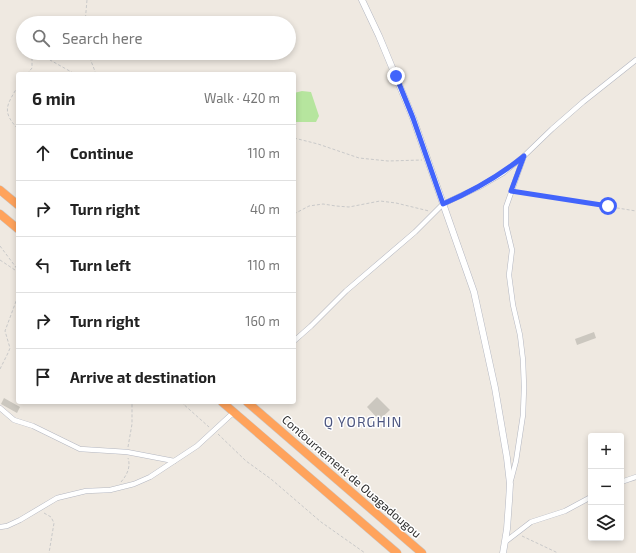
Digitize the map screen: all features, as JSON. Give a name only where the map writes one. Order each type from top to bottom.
[{"type":"highway","points":[[0,190],[16,203]]},
{"type":"highway","points":[[0,214],[16,227]]},
{"type":"highway","points":[[224,404],[398,553]]},
{"type":"highway","name":"Contournement de Ouagadougou","points":[[249,404],[422,553]]},
{"type":"main road","points":[[362,0],[379,36],[413,118],[474,292],[495,388],[510,484],[507,529],[503,553]]},
{"type":"street","points":[[296,338],[311,326],[346,291],[415,232],[443,204],[479,187],[502,173],[524,156],[583,102],[636,60]]},
{"type":"street","points":[[510,484],[516,462],[522,422],[524,387],[520,335],[513,305],[509,274],[512,250],[506,225],[506,207],[524,156]]},
{"type":"street","points":[[0,408],[14,420],[39,429],[80,449],[127,452],[174,461]]},
{"type":"street","points":[[0,527],[20,520],[57,498],[86,491],[110,490],[134,484],[150,477],[197,446],[234,412]]},
{"type":"street","points":[[624,481],[636,477]]},
{"type":"street","points":[[504,542],[531,522],[565,511],[588,499]]},
{"type":"path","points":[[86,16],[87,0]]},
{"type":"path","points":[[29,72],[32,68],[32,60]]},
{"type":"path","points":[[50,60],[71,72]]},
{"type":"path","points":[[91,60],[95,72]]},
{"type":"path","points":[[16,89],[7,104],[9,120],[16,128]]},
{"type":"path","points":[[296,138],[318,144],[359,158],[388,161],[427,160]]},
{"type":"path","points":[[511,191],[636,211]]},
{"type":"path","points":[[296,213],[309,206],[322,204],[349,207],[380,201],[435,212]]},
{"type":"path","points":[[0,246],[16,268]]},
{"type":"path","points":[[0,260],[16,270]]},
{"type":"path","points":[[0,369],[10,348],[5,331],[16,301]]},
{"type":"path","points":[[118,488],[128,474],[130,462],[127,452],[132,424],[132,404]]},
{"type":"path","points":[[183,404],[246,460],[271,479],[321,522],[365,553]]},
{"type":"path","points":[[38,508],[51,517],[54,524],[49,553]]},
{"type":"path","points":[[516,533],[558,553]]},
{"type":"green space","points":[[302,91],[311,92],[319,116],[316,122],[296,122],[296,92]]},
{"type":"building","points":[[594,332],[596,338],[577,345],[575,339]]},
{"type":"building","points":[[377,397],[390,410],[379,420],[367,407]]},
{"type":"building","points":[[4,398],[20,407],[17,413],[1,404]]},
{"type":"district","name":"Q YORGHIN","points":[[363,421]]},
{"type":"route","points":[[396,76],[413,118],[443,204],[463,196],[479,187],[502,173],[524,156],[511,191],[608,206]]}]
